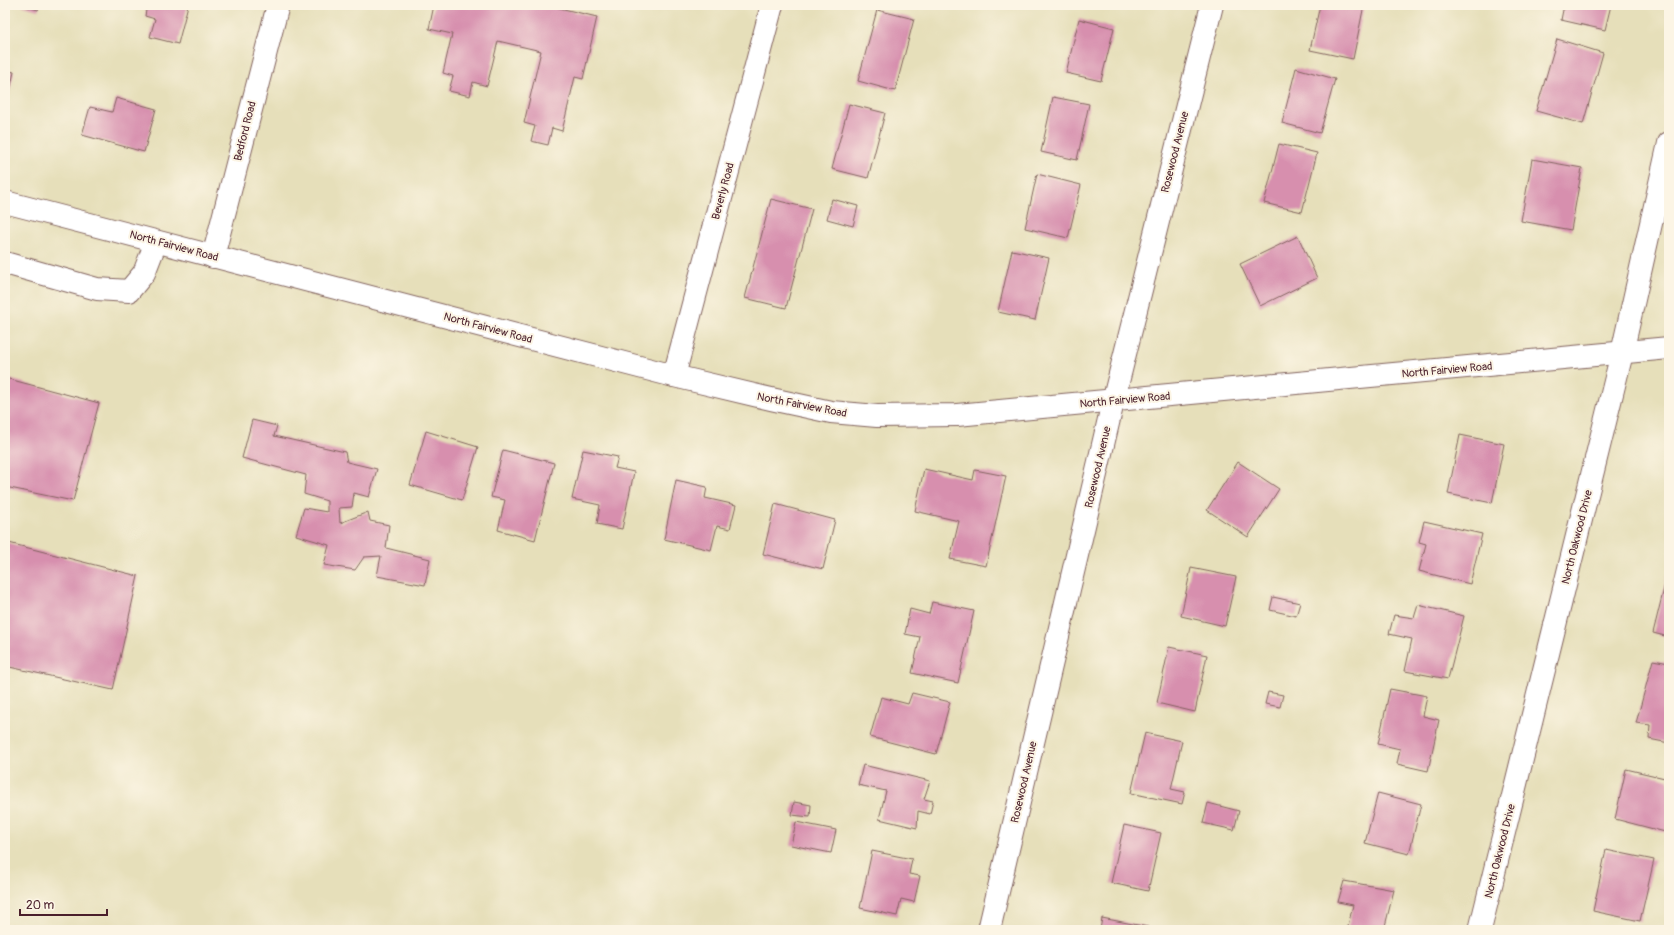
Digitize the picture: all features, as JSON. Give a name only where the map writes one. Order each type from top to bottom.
[{"type":"street","name":"Bedford Road","points":[[213,256],[278,5]]},
{"type":"street","name":"Beverly Road","points":[[674,376],[772,5]]},
{"type":"street","name":"Rosewood Avenue","points":[[989,930],[1113,402],[1212,5]]},
{"type":"street","name":"North Oakwood Drive","points":[[1480,930],[1622,353],[1669,142]]},
{"type":"street","name":"North Fairview Road","points":[[5,202],[674,376],[831,412],[877,416],[958,416],[1669,348]]},
{"type":"street","points":[[5,263],[97,288],[129,290],[144,273],[156,242]]},
{"type":"building","points":[[21,5],[40,5],[38,10]]},
{"type":"building","points":[[147,5],[188,5],[178,44],[150,37],[155,19],[145,16]]},
{"type":"building","points":[[434,5],[547,5],[597,17],[583,79],[575,77],[562,131],[552,128],[548,145],[531,141],[535,126],[524,123],[541,51],[498,41],[487,86],[473,82],[470,96],[449,91],[453,76],[443,73],[452,34],[429,29]]},
{"type":"building","points":[[1320,5],[1364,5],[1353,59],[1310,50]]},
{"type":"building","points":[[1564,5],[1611,5],[1605,30],[1561,20]]},
{"type":"building","points":[[877,10],[914,19],[895,91],[858,81]]},
{"type":"building","points":[[1079,19],[1114,28],[1101,81],[1066,73]]},
{"type":"building","points":[[1557,39],[1603,53],[1583,124],[1536,111]]},
{"type":"building","points":[[1296,68],[1335,79],[1320,133],[1282,123]]},
{"type":"building","points":[[5,70],[14,72],[6,108],[5,108]]},
{"type":"building","points":[[1053,97],[1089,104],[1077,160],[1041,152]]},
{"type":"building","points":[[116,98],[156,109],[144,152],[82,135],[90,107],[112,112]]},
{"type":"building","points":[[849,104],[885,113],[868,178],[832,169]]},
{"type":"building","points":[[1279,144],[1317,153],[1302,212],[1264,203]]},
{"type":"building","points":[[1532,159],[1582,168],[1571,230],[1521,221]]},
{"type":"building","points":[[1037,174],[1081,185],[1068,238],[1025,228]]},
{"type":"building","points":[[771,199],[812,209],[786,308],[745,298]]},
{"type":"building","points":[[832,199],[858,206],[853,226],[827,219]]},
{"type":"building","points":[[1298,236],[1317,278],[1260,306],[1240,264]]},
{"type":"building","points":[[1012,250],[1049,258],[1035,320],[998,312]]},
{"type":"building","points":[[5,378],[99,403],[73,501],[5,487]]},
{"type":"building","points":[[252,420],[277,426],[274,436],[345,452],[347,462],[377,469],[369,497],[354,493],[352,507],[339,508],[340,523],[368,512],[370,521],[389,525],[386,548],[430,559],[425,585],[377,576],[381,556],[364,557],[355,570],[324,565],[329,545],[296,535],[304,508],[327,512],[327,501],[304,494],[306,475],[242,458]]},
{"type":"building","points":[[426,431],[478,447],[462,500],[410,485]]},
{"type":"building","points":[[1460,435],[1504,444],[1492,503],[1448,494]]},
{"type":"building","points":[[503,450],[554,463],[535,540],[498,530],[505,500],[491,497]]},
{"type":"building","points":[[583,450],[618,457],[615,468],[634,472],[622,529],[597,524],[600,505],[572,499]]},
{"type":"building","points":[[1238,462],[1279,489],[1248,537],[1207,510]]},
{"type":"building","points":[[924,469],[973,480],[975,470],[1006,476],[986,566],[950,559],[959,521],[915,511]]},
{"type":"building","points":[[676,480],[707,487],[705,498],[736,505],[730,529],[717,526],[711,550],[664,539]]},
{"type":"building","points":[[775,504],[835,520],[823,569],[763,554]]},
{"type":"building","points":[[1424,521],[1482,534],[1470,584],[1419,571],[1426,544],[1419,542]]},
{"type":"building","points":[[5,542],[138,576],[113,690],[5,666]]},
{"type":"building","points":[[1191,568],[1236,577],[1225,626],[1181,616]]},
{"type":"building","points":[[1667,576],[1669,577],[1669,637],[1653,633]]},
{"type":"building","points":[[1273,597],[1300,603],[1296,616],[1270,610]]},
{"type":"building","points":[[932,602],[974,611],[958,683],[912,673],[920,637],[905,634],[910,609],[929,614]]},
{"type":"building","points":[[1418,605],[1464,616],[1448,679],[1405,671],[1412,639],[1389,634],[1394,615],[1414,618]]},
{"type":"building","points":[[1169,647],[1207,655],[1195,712],[1157,703]]},
{"type":"building","points":[[1653,660],[1669,663],[1669,743],[1649,739],[1650,725],[1636,723]]},
{"type":"building","points":[[1390,689],[1427,696],[1423,716],[1439,720],[1428,771],[1397,764],[1400,749],[1378,744]]},
{"type":"building","points":[[1268,692],[1283,695],[1280,707],[1265,704]]},
{"type":"building","points":[[912,693],[950,702],[936,754],[870,737],[881,697],[908,704]]},
{"type":"building","points":[[1145,733],[1182,741],[1171,789],[1185,792],[1182,804],[1131,793]]},
{"type":"building","points":[[863,765],[930,781],[924,799],[933,801],[930,814],[918,811],[917,828],[879,819],[886,791],[858,785]]},
{"type":"building","points":[[1626,769],[1669,779],[1669,833],[1615,819]]},
{"type":"building","points":[[1378,793],[1421,804],[1409,854],[1365,843]]},
{"type":"building","points":[[794,802],[811,805],[810,817],[792,815]]},
{"type":"building","points":[[1208,803],[1239,811],[1234,830],[1203,823]]},
{"type":"building","points":[[796,822],[836,830],[831,853],[791,845]]},
{"type":"building","points":[[1124,825],[1161,833],[1148,891],[1111,883]]},
{"type":"building","points":[[1606,850],[1654,860],[1640,921],[1593,911]]},
{"type":"building","points":[[872,851],[912,859],[909,874],[920,876],[914,902],[901,899],[897,916],[860,908]]},
{"type":"building","points":[[1344,881],[1394,890],[1384,930],[1347,930],[1353,905],[1338,902]]},
{"type":"building","points":[[1102,918],[1148,927],[1147,930],[1100,930]]}]
